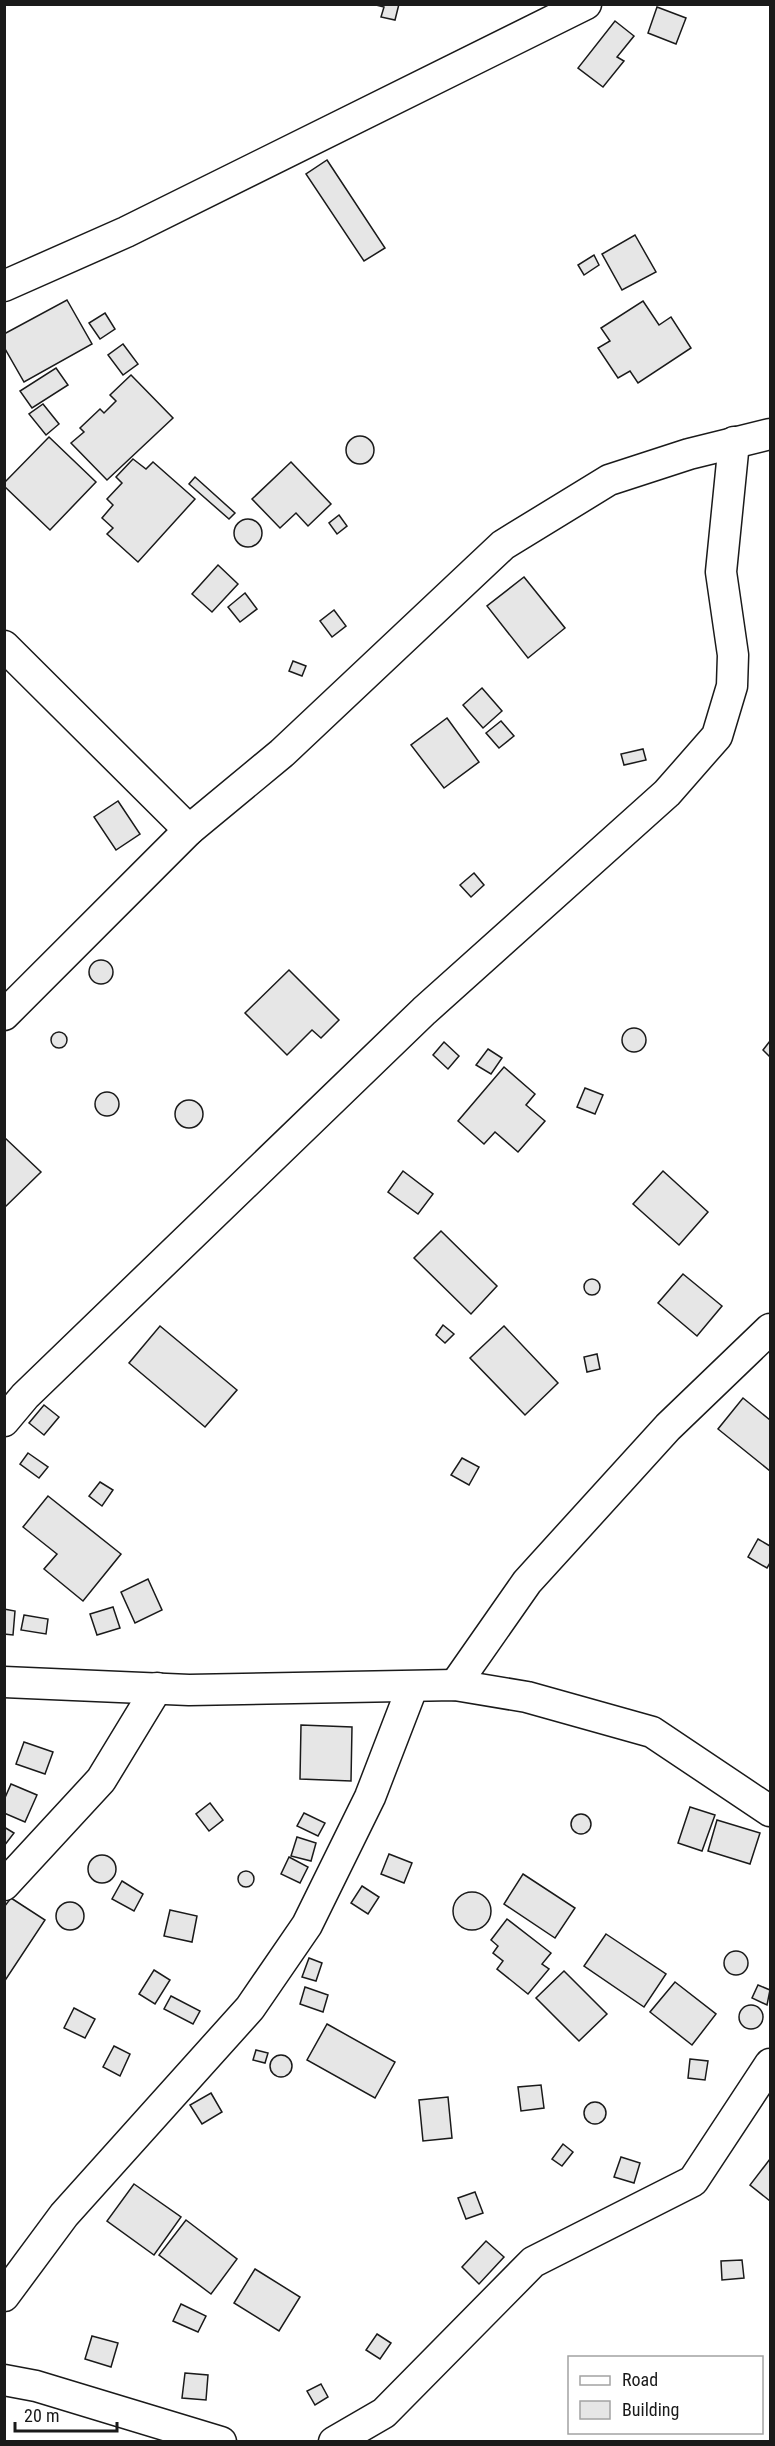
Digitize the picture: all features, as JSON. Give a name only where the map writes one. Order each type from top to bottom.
[{"type":"street","points":[[4,286],[126,232],[586,4]]},
{"type":"street","points":[[4,1016],[189,830],[282,753],[503,545],[609,480],[734,442],[771,434]]},
{"type":"street","points":[[4,1421],[25,1396],[424,1011],[667,793],[717,736],[732,686],[733,656],[721,572],[734,442]]},
{"type":"street","points":[[4,646],[189,830]]},
{"type":"street","points":[[455,1685],[527,1582],[668,1426],[771,1329]]},
{"type":"street","points":[[4,1682],[189,1690],[302,1687],[412,1688],[455,1685],[527,1697],[652,1732],[771,1811]]},
{"type":"street","points":[[4,1885],[101,1780],[157,1688]]},
{"type":"street","points":[[4,2296],[64,2215],[250,2008],[307,1925],[370,1797],[412,1688]]},
{"type":"street","points":[[334,2442],[384,2413],[533,2262],[693,2181],[771,2064]]},
{"type":"street","points":[[4,2380],[36,2386],[221,2441]]},
{"type":"building","points":[[399,4],[395,20],[381,17],[384,7],[376,5]]},
{"type":"building","points":[[657,7],[686,18],[676,44],[648,33]]},
{"type":"building","points":[[615,21],[634,36],[617,57],[624,61],[603,87],[578,68]]},
{"type":"building","points":[[327,160],[385,248],[364,261],[306,174]]},
{"type":"building","points":[[635,235],[656,272],[622,290],[602,254]]},
{"type":"building","points":[[594,255],[599,265],[584,275],[578,265]]},
{"type":"building","points":[[67,300],[92,344],[24,382],[4,347],[4,334]]},
{"type":"building","points":[[643,301],[659,325],[671,317],[691,348],[638,383],[630,371],[618,378],[598,348],[610,341],[601,328]]},
{"type":"building","points":[[105,313],[115,329],[100,339],[89,323]]},
{"type":"building","points":[[123,344],[138,364],[123,375],[108,355]]},
{"type":"building","points":[[56,368],[68,385],[32,408],[20,391]]},
{"type":"building","points":[[131,375],[173,418],[107,480],[71,443],[84,432],[80,428],[100,409],[104,413],[116,401],[110,395]]},
{"type":"building","points":[[43,404],[59,424],[46,435],[29,414]]},
{"type":"building","points":[[360,436],[370,440],[374,450],[370,460],[360,464],[350,460],[346,450],[350,440]]},
{"type":"building","points":[[49,437],[96,482],[50,530],[4,486],[4,483]]},
{"type":"building","points":[[133,459],[146,469],[153,462],[195,499],[138,562],[107,534],[113,528],[102,518],[113,505],[107,499],[122,483],[116,477]]},
{"type":"building","points":[[291,462],[331,504],[308,526],[296,513],[280,528],[252,499]]},
{"type":"building","points":[[195,477],[235,513],[229,519],[189,484]]},
{"type":"building","points":[[339,515],[347,526],[337,534],[329,523]]},
{"type":"building","points":[[248,519],[258,523],[262,533],[258,543],[248,547],[238,543],[234,533],[238,523]]},
{"type":"building","points":[[218,565],[238,584],[212,612],[192,594]]},
{"type":"building","points":[[524,577],[565,628],[528,658],[487,606]]},
{"type":"building","points":[[245,593],[257,609],[240,622],[228,607]]},
{"type":"building","points":[[334,610],[346,626],[332,637],[320,621]]},
{"type":"building","points":[[293,661],[306,666],[302,676],[289,671]]},
{"type":"building","points":[[482,688],[502,711],[483,728],[463,705]]},
{"type":"building","points":[[447,718],[479,762],[444,788],[411,745]]},
{"type":"building","points":[[501,721],[514,736],[499,748],[486,733]]},
{"type":"building","points":[[643,749],[646,760],[624,765],[621,754]]},
{"type":"building","points":[[118,801],[140,834],[116,850],[94,817]]},
{"type":"building","points":[[474,873],[484,885],[471,897],[460,885]]},
{"type":"building","points":[[101,960],[106,961],[112,967],[112,977],[106,983],[101,984],[96,983],[90,977],[89,972],[90,967],[96,961]]},
{"type":"building","points":[[289,970],[339,1020],[321,1038],[312,1030],[287,1055],[245,1013]]},
{"type":"building","points":[[634,1028],[643,1031],[646,1040],[643,1049],[634,1052],[625,1049],[622,1040],[625,1031]]},
{"type":"building","points":[[59,1032],[65,1034],[67,1040],[65,1046],[59,1048],[53,1046],[51,1040],[53,1034]]},
{"type":"building","points":[[770,1041],[770,1057],[763,1050]]},
{"type":"building","points":[[444,1042],[459,1056],[448,1069],[433,1055]]},
{"type":"building","points":[[488,1049],[502,1058],[491,1074],[476,1065]]},
{"type":"building","points":[[504,1067],[535,1094],[526,1105],[545,1121],[518,1152],[495,1132],[484,1144],[458,1121]]},
{"type":"building","points":[[585,1088],[603,1095],[595,1114],[577,1107]]},
{"type":"building","points":[[107,1092],[115,1096],[119,1104],[115,1112],[107,1116],[99,1112],[95,1104],[99,1096]]},
{"type":"building","points":[[189,1100],[199,1104],[203,1114],[199,1124],[189,1128],[179,1124],[175,1114],[179,1104]]},
{"type":"building","points":[[4,1137],[41,1172],[4,1208]]},
{"type":"building","points":[[403,1171],[433,1194],[418,1214],[388,1192]]},
{"type":"building","points":[[663,1171],[708,1212],[679,1245],[633,1204]]},
{"type":"building","points":[[441,1231],[497,1286],[471,1314],[414,1258]]},
{"type":"building","points":[[683,1274],[722,1306],[697,1336],[658,1303]]},
{"type":"building","points":[[592,1279],[598,1281],[600,1287],[598,1293],[592,1295],[586,1293],[584,1287],[586,1281]]},
{"type":"building","points":[[443,1325],[454,1334],[445,1343],[436,1335]]},
{"type":"building","points":[[160,1326],[237,1390],[205,1427],[129,1363]]},
{"type":"building","points":[[504,1326],[558,1383],[525,1415],[470,1358]]},
{"type":"building","points":[[597,1354],[600,1369],[587,1372],[584,1357]]},
{"type":"building","points":[[743,1398],[770,1420],[770,1471],[718,1429]]},
{"type":"building","points":[[44,1405],[59,1417],[44,1435],[29,1423]]},
{"type":"building","points":[[28,1453],[48,1467],[39,1478],[20,1464]]},
{"type":"building","points":[[462,1458],[479,1467],[469,1485],[451,1475]]},
{"type":"building","points":[[100,1482],[113,1490],[102,1506],[89,1496]]},
{"type":"building","points":[[48,1496],[121,1554],[83,1601],[44,1569],[57,1554],[23,1527]]},
{"type":"building","points":[[758,1539],[770,1546],[770,1563],[767,1568],[748,1557]]},
{"type":"building","points":[[148,1579],[162,1610],[135,1623],[121,1592]]},
{"type":"building","points":[[113,1607],[120,1628],[97,1635],[90,1614]]},
{"type":"building","points":[[4,1609],[15,1611],[13,1635],[4,1634]]},
{"type":"building","points":[[24,1615],[48,1619],[46,1634],[21,1630]]},
{"type":"building","points":[[301,1725],[352,1727],[351,1781],[300,1779]]},
{"type":"building","points":[[24,1742],[53,1752],[45,1774],[16,1764]]},
{"type":"building","points":[[11,1784],[37,1795],[25,1822],[4,1813],[4,1800]]},
{"type":"building","points":[[210,1803],[223,1820],[209,1831],[196,1814]]},
{"type":"building","points":[[690,1807],[715,1815],[702,1851],[678,1843]]},
{"type":"building","points":[[304,1813],[325,1823],[318,1836],[297,1826]]},
{"type":"building","points":[[577,1814],[585,1814],[591,1820],[591,1828],[585,1834],[577,1834],[571,1828],[571,1820]]},
{"type":"building","points":[[717,1820],[760,1833],[750,1864],[708,1851]]},
{"type":"building","points":[[4,1827],[14,1833],[4,1846]]},
{"type":"building","points":[[297,1837],[316,1843],[311,1861],[291,1856]]},
{"type":"building","points":[[389,1854],[412,1863],[404,1883],[381,1874]]},
{"type":"building","points":[[102,1855],[112,1859],[116,1869],[112,1879],[102,1883],[92,1879],[88,1869],[92,1859]]},
{"type":"building","points":[[289,1857],[308,1867],[300,1883],[281,1874]]},
{"type":"building","points":[[243,1871],[249,1871],[254,1879],[252,1885],[243,1887],[238,1882],[238,1876]]},
{"type":"building","points":[[523,1874],[575,1908],[555,1938],[504,1904]]},
{"type":"building","points":[[122,1881],[143,1894],[134,1911],[112,1899]]},
{"type":"building","points":[[362,1886],[379,1897],[368,1914],[351,1903]]},
{"type":"building","points":[[472,1892],[485,1898],[491,1911],[485,1924],[472,1930],[459,1924],[453,1911],[459,1898]]},
{"type":"building","points":[[11,1898],[45,1920],[4,1982],[4,1907]]},
{"type":"building","points":[[70,1902],[80,1906],[84,1916],[80,1926],[70,1930],[60,1926],[56,1916],[60,1906]]},
{"type":"building","points":[[170,1910],[197,1916],[192,1942],[164,1936]]},
{"type":"building","points":[[507,1919],[551,1953],[542,1964],[549,1969],[528,1994],[497,1969],[503,1961],[493,1953],[498,1946],[491,1940]]},
{"type":"building","points":[[606,1934],[666,1974],[644,2007],[584,1966]]},
{"type":"building","points":[[736,1951],[741,1952],[747,1958],[747,1968],[741,1974],[736,1975],[731,1974],[725,1968],[724,1963],[725,1958],[731,1952]]},
{"type":"building","points":[[309,1958],[322,1963],[316,1981],[302,1977]]},
{"type":"building","points":[[154,1970],[170,1980],[155,2004],[139,1994]]},
{"type":"building","points":[[564,1971],[607,2014],[579,2041],[536,1998]]},
{"type":"building","points":[[675,1982],[716,2014],[692,2045],[650,2012]]},
{"type":"building","points":[[758,1985],[770,1990],[767,2005],[752,1998]]},
{"type":"building","points":[[305,1987],[328,1995],[323,2012],[300,2004]]},
{"type":"building","points":[[171,1996],[200,2011],[193,2024],[164,2009]]},
{"type":"building","points":[[751,2005],[756,2006],[762,2012],[762,2022],[756,2028],[751,2029],[746,2028],[740,2022],[739,2017],[740,2012],[746,2006]]},
{"type":"building","points":[[74,2008],[95,2019],[85,2038],[64,2028]]},
{"type":"building","points":[[327,2024],[395,2062],[375,2098],[307,2060]]},
{"type":"building","points":[[114,2046],[130,2054],[120,2076],[103,2067]]},
{"type":"building","points":[[256,2050],[268,2053],[265,2063],[253,2060]]},
{"type":"building","points":[[281,2055],[289,2058],[292,2066],[289,2074],[281,2077],[273,2074],[270,2066],[273,2058]]},
{"type":"building","points":[[690,2059],[708,2061],[705,2080],[688,2078]]},
{"type":"building","points":[[541,2085],[544,2108],[521,2111],[518,2087]]},
{"type":"building","points":[[211,2093],[222,2112],[202,2124],[190,2105]]},
{"type":"building","points":[[448,2097],[452,2138],[423,2141],[419,2100]]},
{"type":"building","points":[[595,2102],[603,2105],[606,2113],[603,2121],[595,2124],[587,2121],[584,2113],[587,2105]]},
{"type":"building","points":[[563,2144],[573,2152],[562,2166],[552,2159]]},
{"type":"building","points":[[621,2157],[640,2163],[634,2183],[614,2177]]},
{"type":"building","points":[[770,2159],[770,2201],[750,2185]]},
{"type":"building","points":[[134,2184],[181,2217],[154,2255],[107,2221]]},
{"type":"building","points":[[475,2192],[483,2213],[466,2219],[458,2198]]},
{"type":"building","points":[[186,2220],[237,2259],[211,2294],[159,2255]]},
{"type":"building","points":[[486,2241],[504,2257],[479,2284],[462,2267]]},
{"type":"building","points":[[742,2260],[744,2278],[722,2280],[721,2261]]},
{"type":"building","points":[[255,2269],[300,2297],[279,2331],[234,2303]]},
{"type":"building","points":[[181,2304],[206,2316],[198,2332],[173,2321]]},
{"type":"building","points":[[377,2334],[391,2343],[380,2359],[366,2350]]},
{"type":"building","points":[[92,2336],[118,2343],[111,2367],[85,2359]]},
{"type":"building","points":[[185,2373],[208,2375],[206,2400],[182,2398]]},
{"type":"building","points":[[321,2384],[328,2397],[315,2405],[307,2391]]}]
